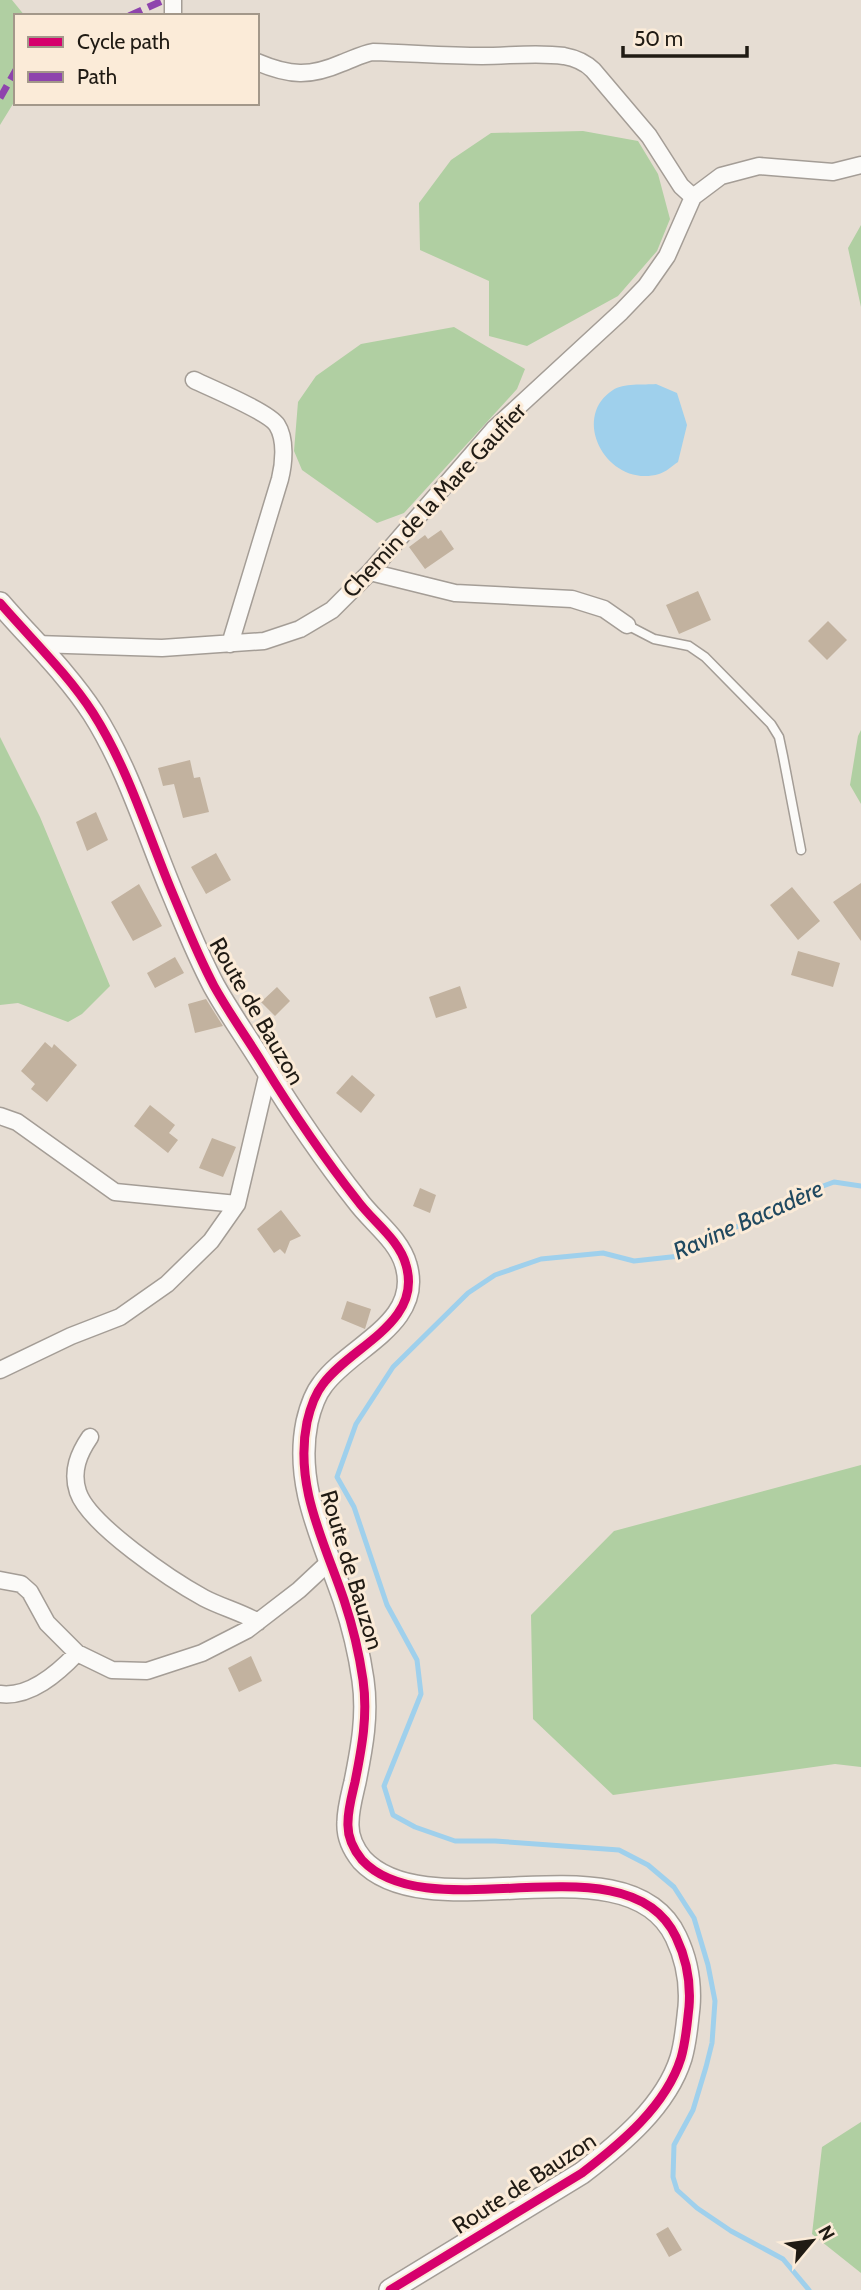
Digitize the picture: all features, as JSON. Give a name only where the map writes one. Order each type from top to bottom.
[{"type":"street","points":[[259,63],[309,75],[373,52],[539,55],[576,59],[593,70],[649,136],[681,186],[693,197]]},
{"type":"street","name":"Chemin de la Mare Gaufier","points":[[36,644],[162,648],[264,642],[300,629],[332,610],[370,572],[494,429],[646,286],[667,256],[693,197],[721,176],[759,166],[833,172],[861,165]]},
{"type":"street","points":[[194,380],[268,417],[278,427],[281,436],[283,464],[280,479],[230,644]]},
{"type":"street","points":[[370,572],[455,593],[572,599],[604,610],[627,625]]},
{"type":"street","name":"Route de Bauzon","points":[[0,603],[70,681],[112,746],[214,985],[268,1072],[355,1198],[400,1250],[408,1274],[406,1299],[400,1312],[323,1384],[311,1408],[306,1426],[304,1474],[316,1529],[355,1634],[364,1688],[364,1738],[347,1819],[351,1843],[372,1869],[414,1887],[590,1888],[634,1898],[651,1906],[671,1925],[685,1958],[690,1989],[684,2049],[679,2065],[661,2096],[624,2138],[582,2174],[390,2290]]},
{"type":"street","points":[[0,1370],[71,1336],[120,1317],[157,1291],[211,1241],[237,1204],[268,1072]]},
{"type":"street","points":[[0,1116],[17,1122],[115,1192],[237,1204]]},
{"type":"street","points":[[90,1437],[79,1454],[76,1476],[78,1493],[88,1508],[105,1526],[180,1584],[207,1600],[258,1622]]},
{"type":"street","points":[[0,1580],[21,1584],[30,1592],[47,1622],[77,1653],[113,1670],[146,1671],[202,1653],[247,1630],[329,1563]]},
{"type":"street","points":[[0,1694],[23,1693],[60,1671],[77,1653]]},
{"type":"lane","points":[[627,625],[654,639],[689,646],[705,657],[771,723],[779,737],[801,850]]},
{"type":"green space","points":[[0,0],[12,0],[23,14],[14,14],[14,102],[0,125]]},
{"type":"green space","points":[[583,131],[638,141],[658,174],[670,219],[657,251],[618,296],[527,346],[489,336],[489,281],[420,250],[419,203],[451,160],[491,133]]},
{"type":"green space","points":[[861,225],[861,307],[848,248]]},
{"type":"green space","points":[[454,327],[525,369],[517,389],[404,513],[377,523],[302,470],[294,451],[298,402],[316,376],[361,344]]},
{"type":"green space","points":[[861,730],[861,804],[850,785]]},
{"type":"green space","points":[[0,737],[40,817],[110,986],[82,1014],[68,1022],[18,1003],[0,1005]]},
{"type":"green space","points":[[861,1465],[861,1767],[835,1764],[613,1795],[533,1719],[531,1615],[614,1531]]},
{"type":"green space","points":[[861,2122],[861,2273],[812,2234],[822,2147]]},
{"type":"water","points":[[656,384],[677,393],[687,425],[678,462],[662,473],[641,476],[624,471],[610,461],[600,448],[594,417],[600,402],[613,390],[628,385]]},
{"type":"building","points":[[441,530],[454,549],[425,569],[409,547],[425,535],[428,539]]},
{"type":"building","points":[[698,591],[711,620],[679,634],[666,605]]},
{"type":"building","points":[[828,621],[847,640],[827,660],[808,641]]},
{"type":"building","points":[[190,760],[194,778],[200,777],[209,812],[183,818],[174,784],[163,786],[158,768]]},
{"type":"building","points":[[96,812],[108,840],[87,851],[76,822]]},
{"type":"building","points":[[216,853],[231,880],[206,894],[191,867]]},
{"type":"building","points":[[861,883],[861,941],[833,902]]},
{"type":"building","points":[[139,884],[162,926],[133,941],[111,902]]},
{"type":"building","points":[[792,887],[820,921],[798,940],[770,905]]},
{"type":"building","points":[[798,951],[840,963],[833,987],[791,975]]},
{"type":"building","points":[[175,957],[184,973],[155,988],[147,973]]},
{"type":"building","points":[[460,986],[467,1008],[436,1018],[429,997]]},
{"type":"building","points":[[277,987],[290,1001],[275,1016],[261,1002]]},
{"type":"building","points":[[206,999],[223,1026],[195,1033],[188,1004]]},
{"type":"building","points":[[45,1042],[52,1048],[54,1044],[77,1065],[47,1102],[31,1089],[35,1084],[21,1071]]},
{"type":"building","points":[[352,1075],[375,1095],[361,1113],[336,1093]]},
{"type":"building","points":[[150,1105],[175,1125],[169,1133],[178,1140],[168,1153],[134,1126]]},
{"type":"building","points":[[212,1138],[236,1147],[223,1177],[199,1168]]},
{"type":"building","points":[[420,1188],[436,1195],[430,1213],[413,1206]]},
{"type":"building","points":[[281,1210],[301,1236],[290,1241],[285,1254],[280,1249],[274,1253],[257,1229]]},
{"type":"building","points":[[347,1301],[371,1309],[365,1329],[341,1319]]},
{"type":"building","points":[[251,1656],[262,1681],[239,1692],[228,1668]]},
{"type":"building","points":[[668,2227],[682,2250],[669,2257],[656,2234]]},
{"type":"waterway","name":"Ravine Bacadère","points":[[809,2290],[783,2259],[731,2231],[697,2208],[677,2190],[673,2177],[674,2145],[693,2110],[706,2067],[712,2043],[715,2001],[694,1918],[674,1887],[648,1865],[619,1850],[495,1841],[455,1841],[415,1827],[393,1815],[384,1786],[421,1694],[417,1660],[387,1605],[354,1507],[337,1477],[356,1424],[393,1367],[468,1293],[495,1275],[541,1259],[603,1253],[634,1261],[680,1256],[713,1235],[764,1217],[796,1196],[834,1182],[861,1186]]},
{"type":"marked path","points":[[133,14],[164,0]]},
{"type":"marked path","points":[[0,98],[14,74]]},
{"type":"cycle path","points":[[0,603],[60,670],[93,713],[127,778],[187,927],[214,986],[308,1134],[363,1208],[398,1247],[406,1265],[408,1285],[404,1303],[395,1318],[335,1370],[320,1388],[308,1417],[304,1446],[304,1469],[313,1513],[350,1620],[363,1680],[364,1731],[348,1817],[348,1833],[353,1847],[362,1860],[393,1880],[433,1888],[479,1890],[573,1887],[616,1892],[652,1907],[676,1937],[683,1954],[689,1980],[686,2033],[674,2075],[653,2108],[627,2136],[582,2173],[390,2290]]}]
